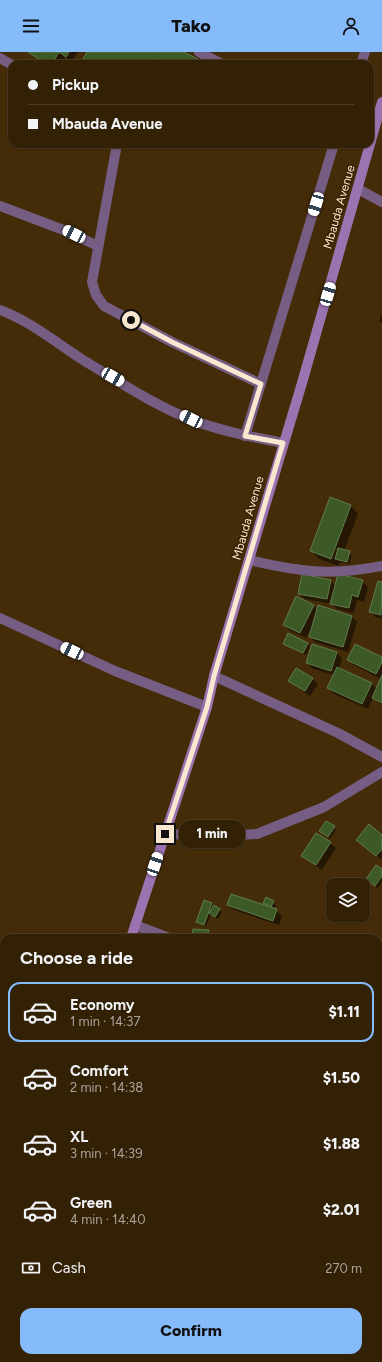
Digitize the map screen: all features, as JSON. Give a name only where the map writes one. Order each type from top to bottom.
[{"type":"street","points":[[199,52],[214,60]]},
{"type":"street","name":"Mbauda Avenue","points":[[374,128],[382,102]]},
{"type":"street","points":[[116,148],[92,282],[96,295],[104,306],[172,342],[261,384]]},
{"type":"street","points":[[245,436],[333,148]]},
{"type":"street","name":"Mbauda Avenue","points":[[132,934],[207,707],[214,676],[358,189],[368,148]]},
{"type":"street","points":[[358,189],[382,202]]},
{"type":"street","points":[[0,206],[66,231],[98,246]]},
{"type":"street","points":[[0,310],[14,316],[88,363],[164,406],[191,419],[245,436],[283,443]]},
{"type":"street","points":[[249,560],[294,570],[336,573],[382,566]]},
{"type":"street","points":[[0,618],[115,671],[207,707]]},
{"type":"street","points":[[214,676],[338,733],[382,757]]},
{"type":"street","points":[[165,834],[225,836],[257,834],[324,807],[382,772]]},
{"type":"street","points":[[135,925],[156,934]]},
{"type":"building","points":[[28,52],[59,52],[54,60],[40,60]]},
{"type":"building","points":[[59,52],[69,52],[66,57]]},
{"type":"building","points":[[87,52],[184,52],[199,60],[155,59],[82,60]]},
{"type":"building","points":[[330,497],[351,505],[331,559],[310,551]]},
{"type":"building","points":[[338,548],[350,551],[347,562],[335,559]]},
{"type":"building","points":[[302,574],[331,580],[327,599],[298,594]]},
{"type":"building","points":[[338,574],[363,580],[358,597],[352,595],[349,608],[330,604]]},
{"type":"building","points":[[378,581],[382,582],[381,615],[369,612]]},
{"type":"building","points":[[296,596],[314,605],[300,633],[283,625]]},
{"type":"building","points":[[318,605],[352,616],[343,647],[309,637]]},
{"type":"building","points":[[288,633],[308,643],[303,653],[283,644]]},
{"type":"building","points":[[312,644],[337,652],[331,671],[306,663]]},
{"type":"building","points":[[355,644],[382,657],[382,662],[376,674],[347,660]]},
{"type":"building","points":[[337,667],[372,683],[362,704],[327,688]]},
{"type":"building","points":[[296,668],[313,678],[305,691],[288,681]]},
{"type":"building","points":[[382,675],[382,703],[372,698]]},
{"type":"building","points":[[326,821],[335,826],[328,837],[319,831]]},
{"type":"building","points":[[369,824],[382,835],[382,849],[376,856],[356,840]]},
{"type":"building","points":[[316,833],[331,842],[316,865],[301,856]]},
{"type":"building","points":[[376,865],[382,869],[382,876],[375,886],[370,882],[370,878],[367,878]]},
{"type":"building","points":[[231,894],[277,909],[273,921],[227,905]]},
{"type":"building","points":[[266,897],[274,901],[271,907],[263,903]]},
{"type":"building","points":[[204,900],[212,903],[204,925],[196,922]]},
{"type":"building","points":[[214,905],[220,909],[215,917],[209,913]]},
{"type":"building","points":[[193,929],[209,930],[208,934],[192,934]]},
{"type":"route","points":[[131,320],[172,342],[261,384],[245,436],[283,443],[214,676],[207,707],[165,834]]}]
